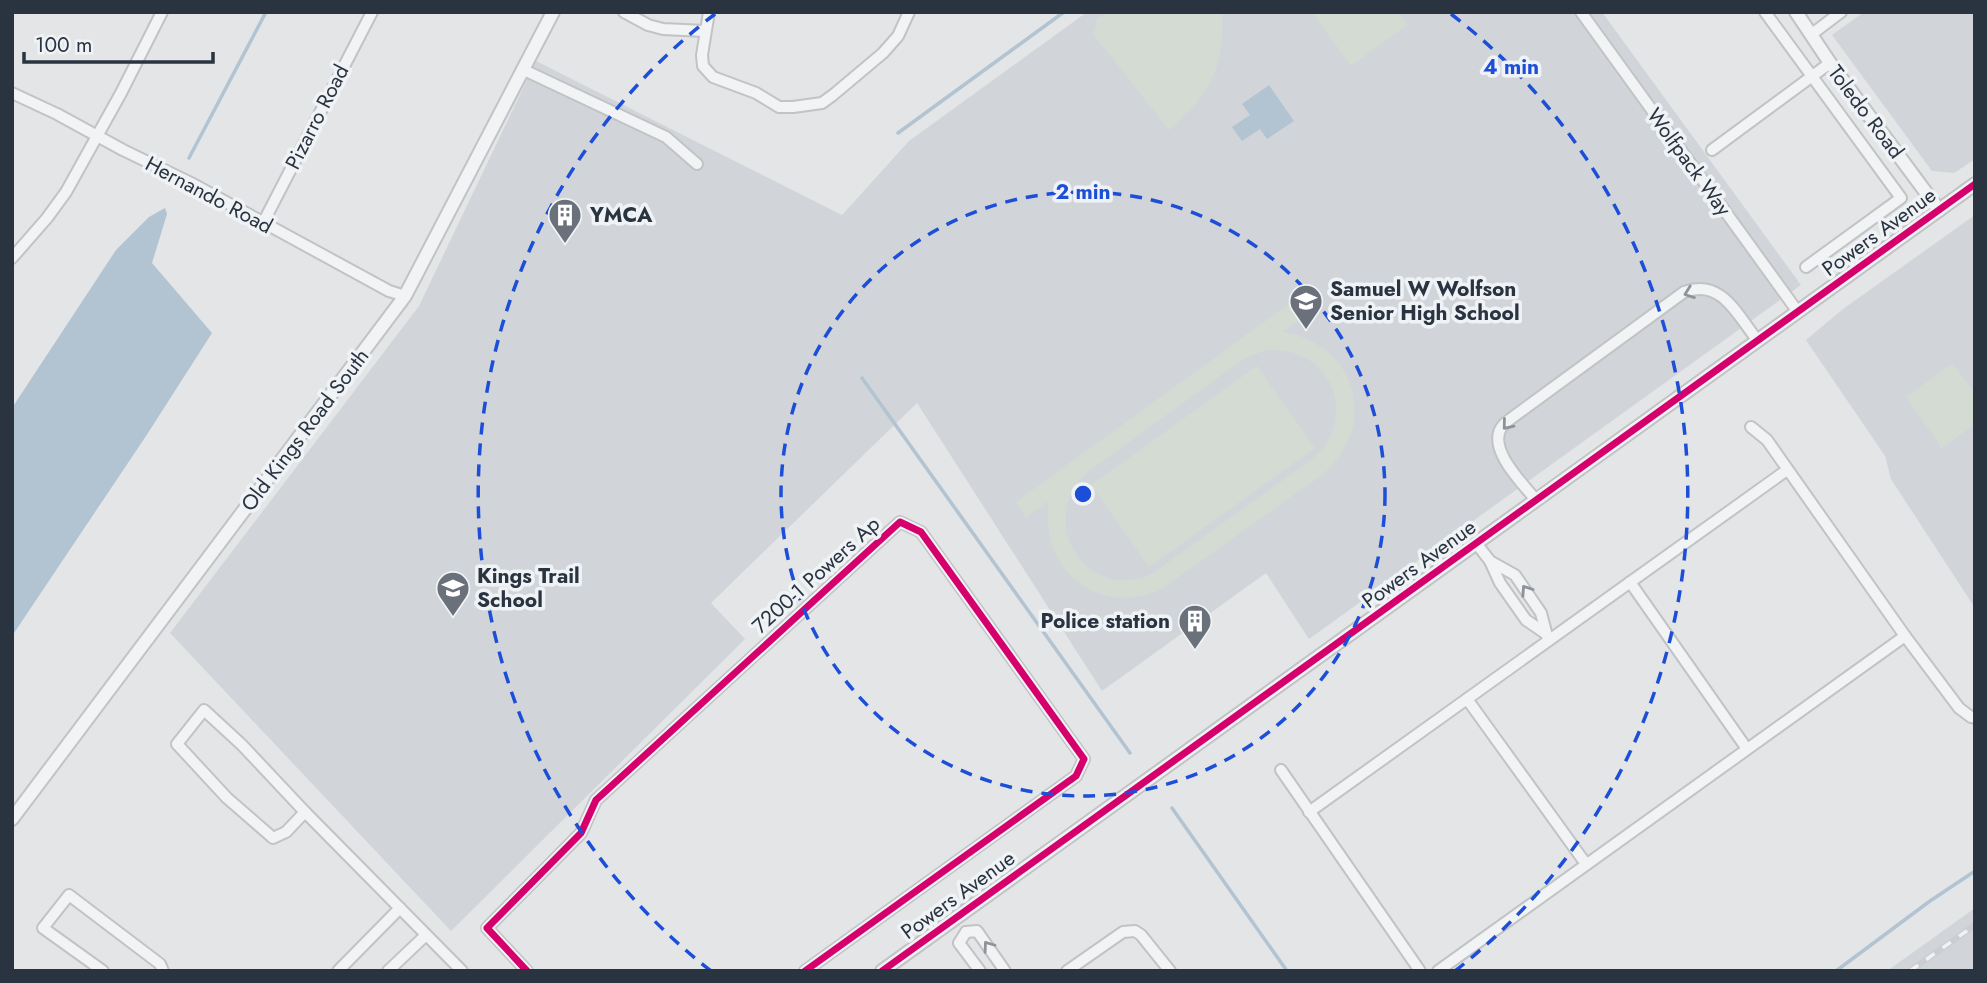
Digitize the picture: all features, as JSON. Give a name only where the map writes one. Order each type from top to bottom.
[{"type":"street","points":[[12,258],[66,192],[162,12]]},
{"type":"street","name":"Pizarro Road","points":[[263,223],[372,12]]},
{"type":"street","name":"Old Kings Road South","points":[[12,819],[405,296],[553,12]]},
{"type":"street","points":[[624,12],[648,25],[663,29],[705,31]]},
{"type":"street","points":[[709,12],[703,66],[713,77],[756,93],[779,107],[822,103],[833,96],[883,53],[898,36],[909,12]]},
{"type":"street","name":"Wolfpack Way","points":[[1581,12],[1798,312]]},
{"type":"street","points":[[1765,12],[1901,198],[1806,267]]},
{"type":"street","name":"Toledo Road","points":[[1797,12],[1830,63],[1939,209]]},
{"type":"street","points":[[1812,34],[1834,14]]},
{"type":"street","points":[[1712,150],[1830,63]]},
{"type":"street","points":[[524,70],[666,137],[696,164]]},
{"type":"street","name":"Hernando Road","points":[[12,93],[57,114],[389,291],[405,296]]},
{"type":"street","name":"Powers Avenue","points":[[882,971],[1975,184]]},
{"type":"street","points":[[1536,500],[1502,456],[1498,438],[1501,428],[1684,292],[1695,288],[1720,293],[1758,341]]},
{"type":"street","points":[[1751,427],[1767,440],[1959,708],[1975,718]]},
{"type":"street","points":[[1309,813],[1467,699],[1548,636],[1630,582],[1787,470]]},
{"type":"street","name":"7200-1 Powers Ap","points":[[527,971],[487,928],[581,833],[596,800],[900,522],[921,533],[1084,759],[1076,776],[805,971]]},
{"type":"street","points":[[1476,543],[1526,620],[1548,636]]},
{"type":"street","points":[[1490,561],[1515,575],[1541,613],[1548,636]]},
{"type":"street","points":[[1630,582],[1747,749]]},
{"type":"street","points":[[1438,971],[1905,636]]},
{"type":"street","points":[[1467,699],[1586,864]]},
{"type":"street","points":[[305,812],[286,832],[273,838],[227,797],[177,744],[204,710],[242,745],[462,971]]},
{"type":"street","points":[[1281,770],[1420,971]]},
{"type":"street","points":[[103,971],[43,928],[69,895],[160,964],[163,971]]},
{"type":"street","points":[[338,971],[400,908]]},
{"type":"street","points":[[956,918],[965,932]]},
{"type":"street","points":[[965,932],[976,931],[1005,971]]},
{"type":"street","points":[[1067,971],[1122,932],[1135,931],[1141,934],[1170,971]]},
{"type":"street","points":[[965,932],[959,943],[980,971]]},
{"type":"street","points":[[388,971],[426,934]]},
{"type":"shaded area","points":[[1087,12],[1602,12],[1801,285],[1309,639],[1266,573],[1102,691],[917,403],[711,603],[745,639],[451,931],[170,633],[419,306],[536,61],[842,215],[909,141]]},
{"type":"shaded area","points":[[1108,12],[1222,12],[1221,46],[1212,78],[1196,102],[1169,130],[1094,35],[1097,19]]},
{"type":"shaded area","points":[[1312,12],[1398,12],[1407,25],[1351,66]]},
{"type":"shaded area","points":[[1864,12],[1975,12],[1975,159],[1954,173],[1932,171],[1832,35]]},
{"type":"shaded area","points":[[1975,215],[1975,393],[1952,365],[1941,448],[1975,424],[1975,608],[1891,479],[1885,456],[1806,340],[1843,309]]},
{"type":"shaded area","points":[[1300,296],[1311,311],[1283,332],[1308,340],[1328,353],[1343,370],[1352,390],[1355,411],[1351,434],[1340,455],[1322,475],[1160,590],[1136,597],[1114,597],[1094,591],[1076,581],[1062,566],[1053,547],[1048,525],[1049,501],[1026,517],[1016,502]],"holes":[[[1267,350],[1290,352],[1308,360],[1323,372],[1332,388],[1336,406],[1334,425],[1326,443],[1311,460],[1152,574],[1127,580],[1106,577],[1087,567],[1074,551],[1067,532],[1066,511],[1074,489],[1090,470],[1249,356]]]},
{"type":"shaded area","points":[[1952,364],[1975,393],[1975,424],[1942,448],[1906,397]]},
{"type":"shaded area","points":[[1257,366],[1315,448],[1149,567],[1091,485]]},
{"type":"shaded area","points":[[1975,908],[1975,971],[1887,971]]},
{"type":"water","points":[[1269,85],[1294,121],[1267,139],[1260,129],[1242,141],[1232,127],[1250,115],[1242,104]]},
{"type":"water","points":[[165,208],[167,214],[152,263],[212,333],[12,636],[12,408],[116,250],[149,217]]},
{"type":"waterway","points":[[189,158],[266,12]]},
{"type":"waterway","points":[[898,133],[1064,12]]},
{"type":"waterway","points":[[862,378],[1130,753]]},
{"type":"waterway","points":[[1172,808],[1287,971]]},
{"type":"waterway","points":[[1836,971],[1975,871]]},
{"type":"railway","points":[[1910,971],[1975,925]]},
{"type":"cycle path","points":[[882,971],[1975,184]]},
{"type":"cycle path","points":[[527,971],[487,928],[581,833],[596,800],[900,522],[921,532],[1084,759],[1076,776],[805,971]]},
{"type":"place","name":"YMCA","points":[[565,245]]},
{"type":"place","name":"Samuel W Wolfson Senior High School","points":[[1306,331]]},
{"type":"place","name":"Kings Trail School","points":[[453,618]]},
{"type":"place","name":"Police station","points":[[1195,651]]}]
